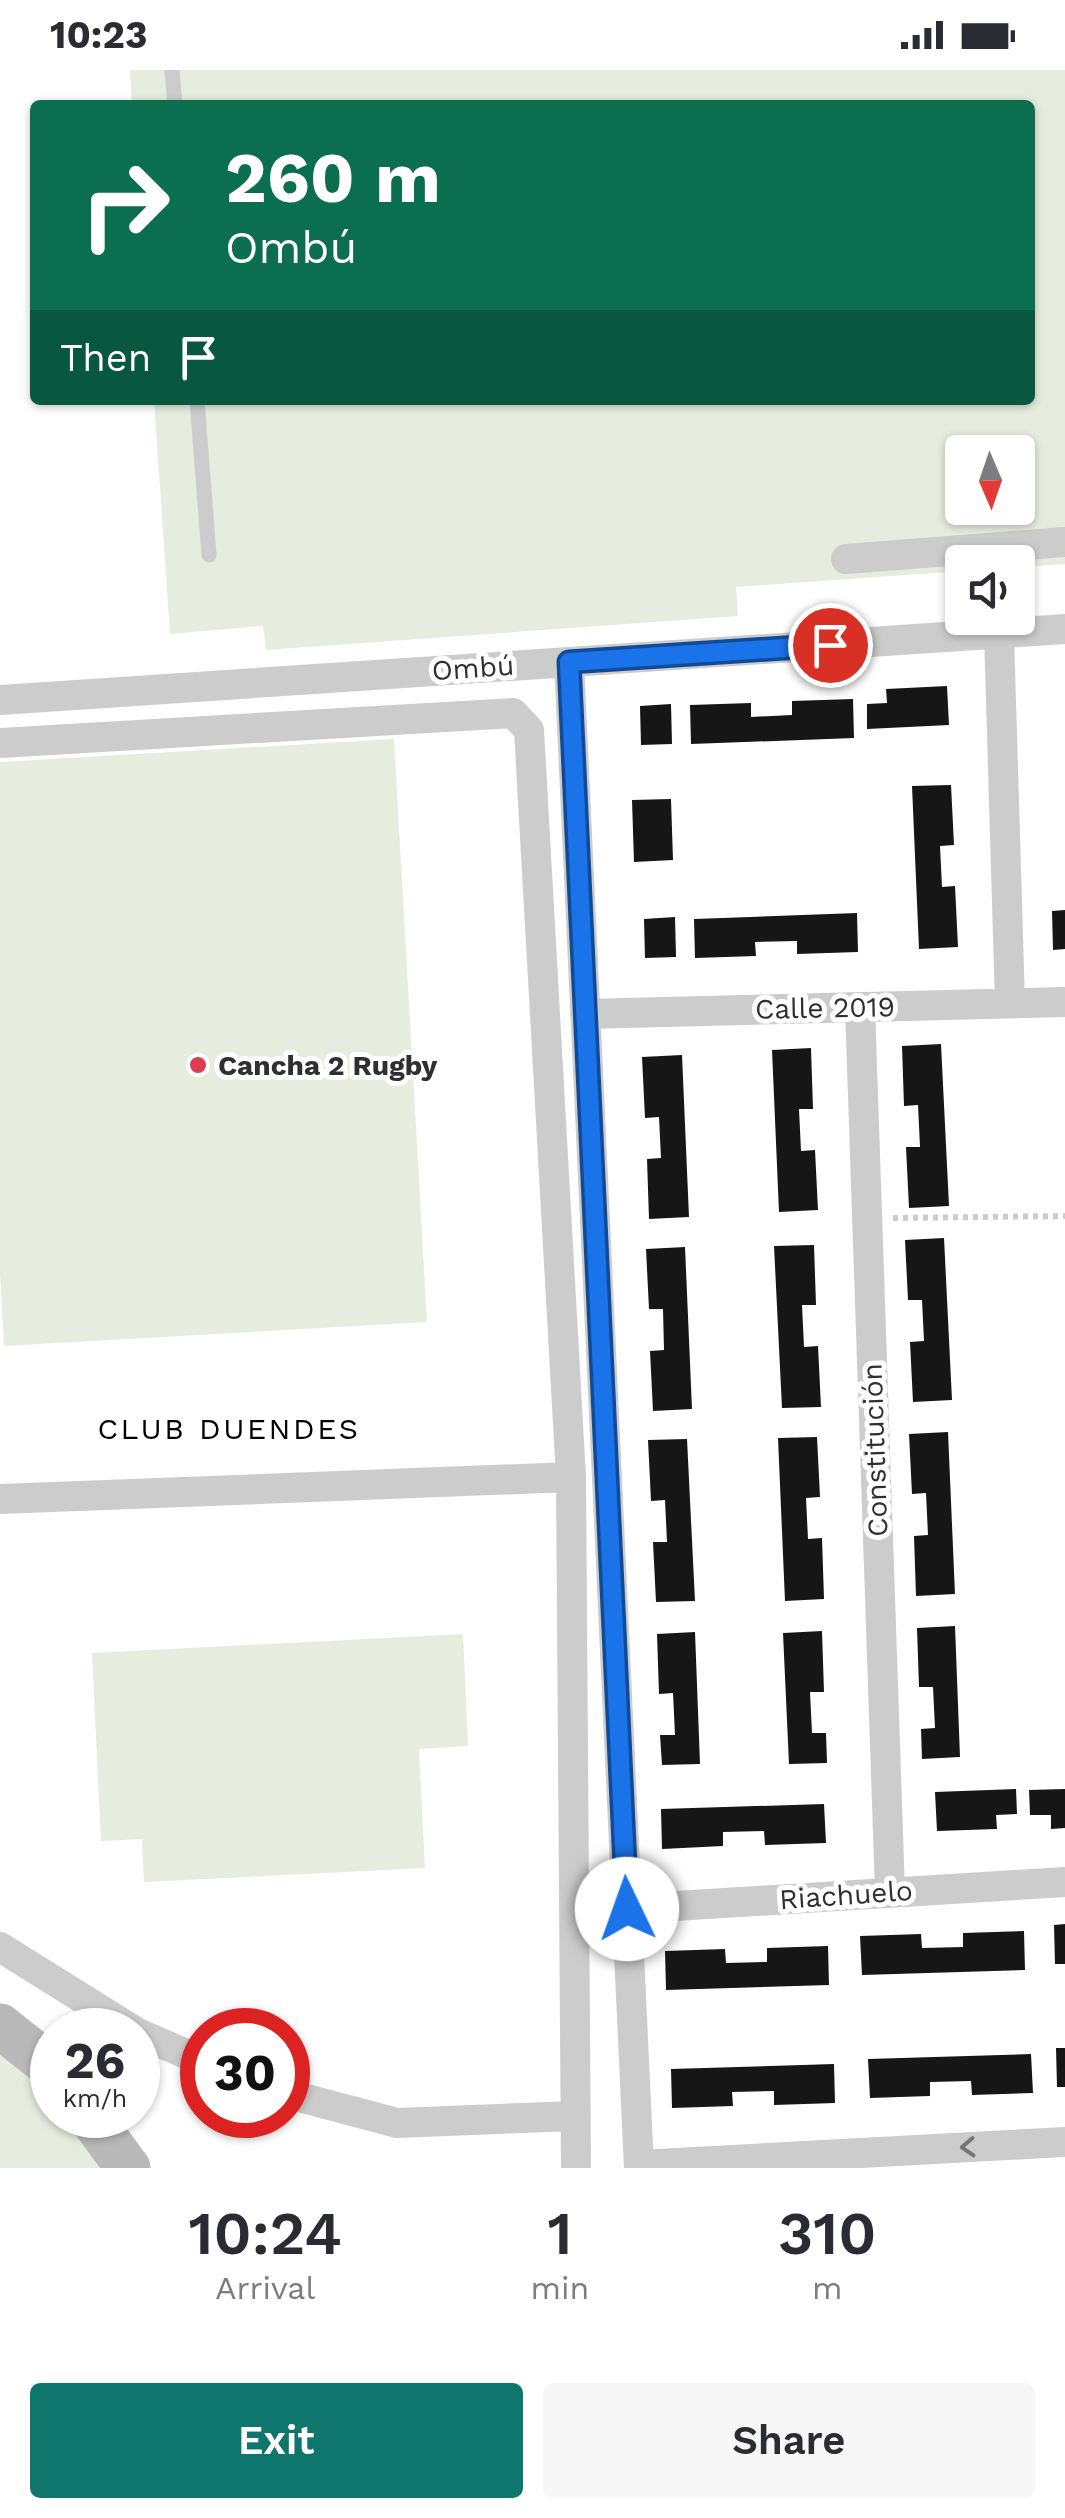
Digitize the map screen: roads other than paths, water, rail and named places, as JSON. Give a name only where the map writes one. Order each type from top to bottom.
[{"type":"main road","points":[[0,2026],[30,2048]]},
{"type":"main road","points":[[105,2138],[128,2168]]},
{"type":"street","points":[[846,559],[1065,542]]},
{"type":"street","name":"Ombú","points":[[1035,631],[1065,629]]},
{"type":"street","name":"Ombú","points":[[0,700],[984,635]]},
{"type":"street","points":[[999,635],[1010,1003]]},
{"type":"street","points":[[569,662],[639,2166],[1065,2142]]},
{"type":"street","points":[[0,743],[513,713],[528,730],[572,1477],[576,2168]]},
{"type":"street","name":"Calle 2019","points":[[585,1014],[1065,1002]]},
{"type":"street","name":"Constitución","points":[[860,1008],[890,1892]]},
{"type":"street","points":[[0,1500],[572,1477]]},
{"type":"street","name":"Riachuelo","points":[[627,1909],[1065,1882]]},
{"type":"street","points":[[0,1947],[97,2008]]},
{"type":"street","points":[[310,2100],[397,2123],[574,2116]]},
{"type":"lane","points":[[172,70],[175,100]]},
{"type":"lane","points":[[197,405],[209,554]]},
{"type":"place","name":"Cancha 2 Rugby","points":[[198,1065]]},
{"type":"district","name":"CLUB DUENDES","points":[[229,1428]]}]
